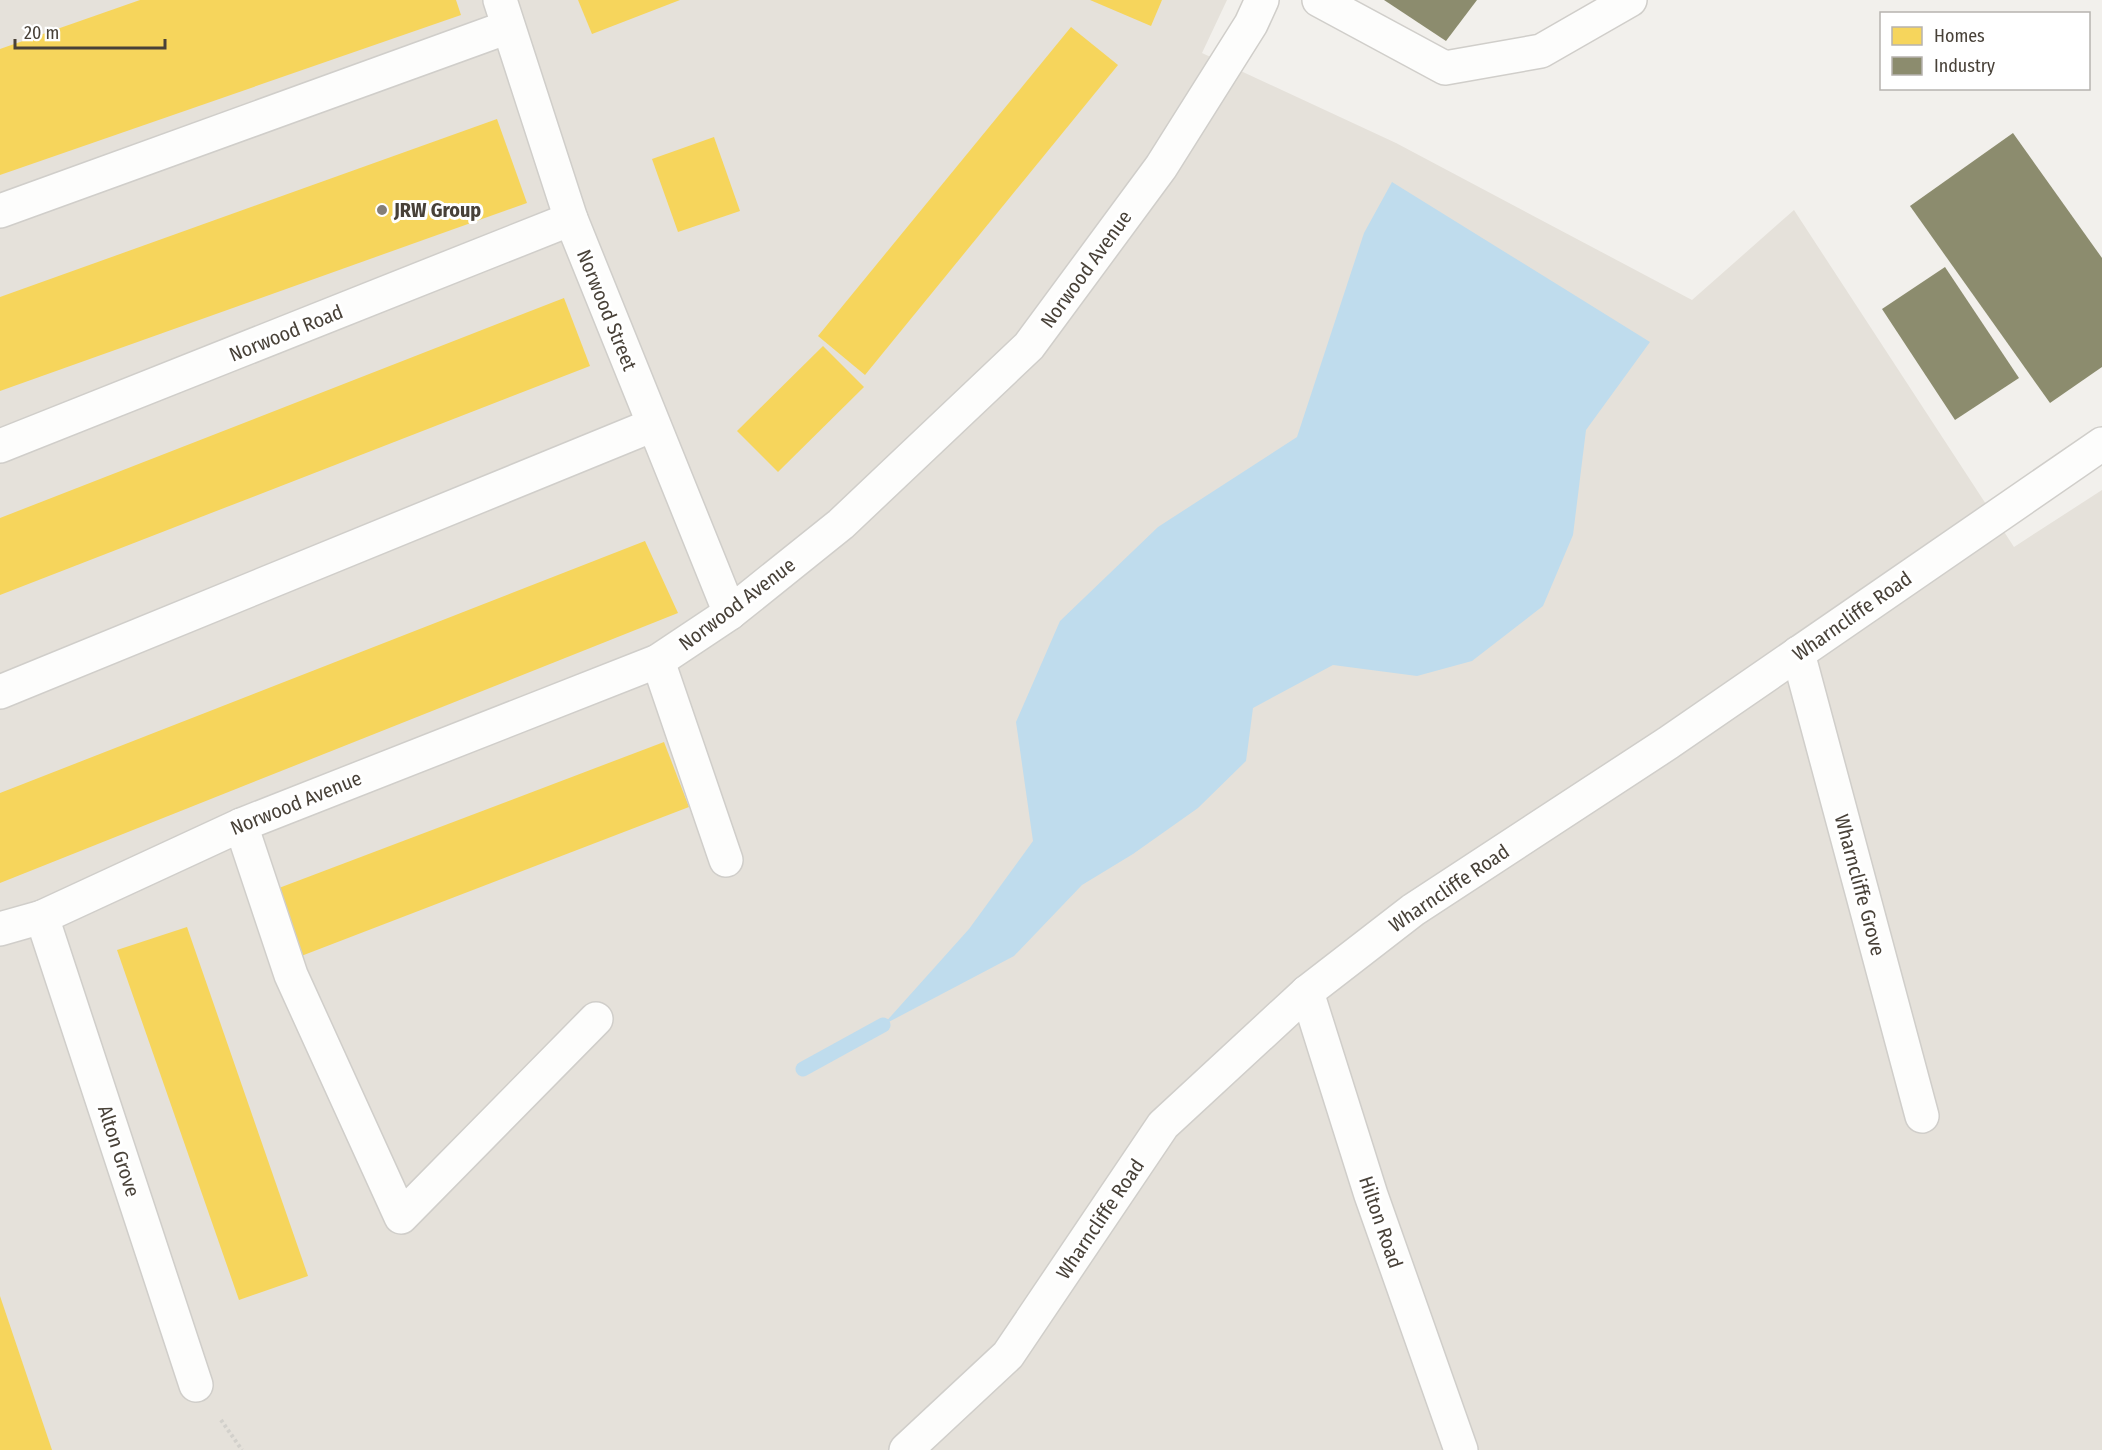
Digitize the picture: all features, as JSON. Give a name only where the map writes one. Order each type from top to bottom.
[{"type":"street","name":"Norwood Avenue","points":[[0,929],[42,917],[241,825],[658,661],[730,613],[841,524],[1029,346],[1161,167],[1251,24],[1262,0]]},
{"type":"street","points":[[1319,0],[1445,68],[1541,51],[1630,0]]},
{"type":"street","name":"Norwood Street","points":[[504,14],[571,219],[730,613]]},
{"type":"street","points":[[0,211],[504,14]]},
{"type":"street","name":"Norwood Road","points":[[0,446],[571,219]]},
{"type":"street","points":[[0,692],[653,425]]},
{"type":"street","name":"Wharncliffe Road","points":[[906,1450],[1008,1355],[1163,1125],[1308,992],[1413,910],[1668,743],[2102,444]]},
{"type":"street","name":"Wharncliffe Grove","points":[[1798,653],[1922,1116]]},
{"type":"street","points":[[658,661],[726,860]]},
{"type":"street","points":[[241,825],[291,975],[401,1217],[596,1019]]},
{"type":"street","name":"Alton Grove","points":[[42,917],[196,1385]]},
{"type":"street","name":"Hilton Road","points":[[1308,992],[1371,1195],[1461,1450]]},
{"type":"shaded area","points":[[0,0],[1227,0],[1202,53],[1396,143],[1692,300],[1794,210],[2014,547],[2102,490],[2102,1450],[0,1450]]},
{"type":"water","points":[[1392,182],[1650,342],[1586,430],[1573,535],[1543,606],[1472,661],[1417,676],[1333,665],[1253,708],[1246,761],[1198,808],[1133,854],[1082,885],[1014,956],[883,1025],[969,929],[1033,841],[1016,722],[1060,621],[1158,527],[1297,437],[1364,233]]},
{"type":"building: Homes","points":[[140,0],[456,0],[461,15],[0,175],[0,49]]},
{"type":"building: Homes","points":[[578,0],[680,0],[592,34]]},
{"type":"building: Homes","points":[[1090,0],[1162,0],[1151,26]]},
{"type":"building: Homes","points":[[1071,27],[1118,65],[865,375],[818,336]]},
{"type":"building: Homes","points":[[497,119],[527,203],[0,391],[0,297]]},
{"type":"building: Homes","points":[[714,137],[740,211],[678,232],[652,159]]},
{"type":"building: Homes","points":[[564,298],[590,366],[0,595],[0,518]]},
{"type":"building: Homes","points":[[823,346],[864,387],[778,472],[737,431]]},
{"type":"building: Homes","points":[[645,541],[678,613],[0,883],[0,793]]},
{"type":"building: Homes","points":[[664,742],[689,807],[296,958],[271,891]]},
{"type":"building: Homes","points":[[187,927],[308,1276],[239,1300],[117,950]]},
{"type":"building: Homes","points":[[0,1296],[52,1450],[0,1450]]},
{"type":"building: Industry","points":[[1384,0],[1477,0],[1446,41]]},
{"type":"building: Industry","points":[[2013,133],[2102,258],[2102,367],[2050,403],[1910,206]]},
{"type":"building: Industry","points":[[1945,267],[2019,378],[1955,420],[1882,309]]},
{"type":"waterway","points":[[803,1069],[883,1025]]},
{"type":"place","name":"JRW Group","points":[[382,210]]}]
